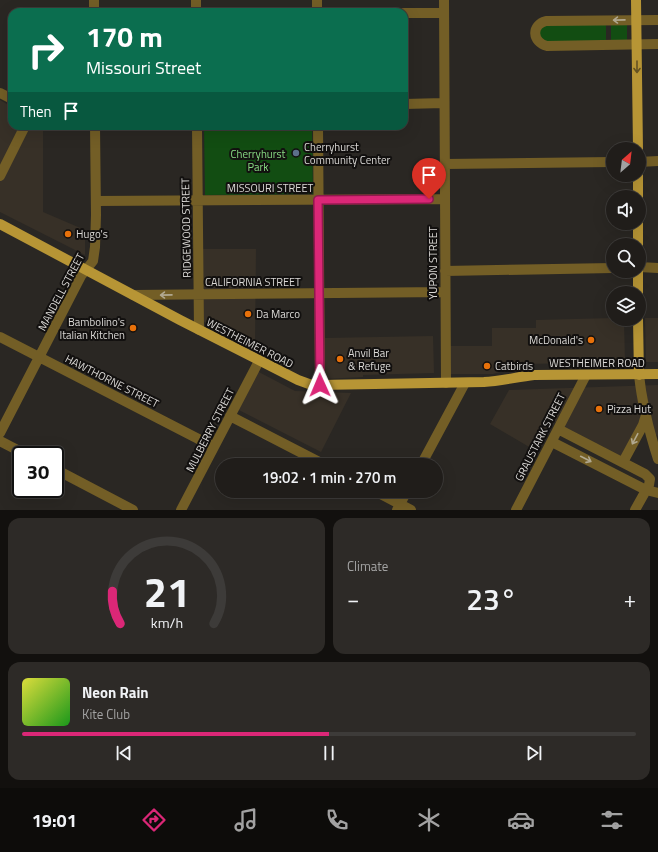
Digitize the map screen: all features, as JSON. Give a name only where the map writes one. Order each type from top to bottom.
[{"type":"main road","points":[[636,0],[638,142]]},
{"type":"main road","name":"WESTHEIMER ROAD","points":[[0,224],[199,330],[259,361],[309,384],[465,383],[498,381],[534,376],[658,374]]},
{"type":"main road","points":[[638,326],[639,375]]},
{"type":"street","name":"YUPON STREET","points":[[444,0],[446,383]]},
{"type":"street","points":[[408,13],[444,13]]},
{"type":"street","points":[[658,20],[546,21],[538,25],[535,34],[539,42],[542,45],[547,46],[658,44]]},
{"type":"street","points":[[408,104],[444,103]]},
{"type":"street","points":[[0,176],[23,130]]},
{"type":"street","name":"MANDELL STREET","points":[[0,433],[81,276],[93,261],[95,247],[96,201],[95,130]]},
{"type":"street","name":"RIDGEWOOD STREET","points":[[197,130],[199,330]]},
{"type":"street","points":[[318,130],[320,385]]},
{"type":"street","points":[[646,162],[658,161]]},
{"type":"street","points":[[445,164],[606,162]]},
{"type":"street","name":"MISSOURI STREET","points":[[96,201],[445,199]]},
{"type":"street","points":[[445,271],[606,268]]},
{"type":"street","points":[[646,268],[658,268]]},
{"type":"street","name":"CALIFORNIA STREET","points":[[133,295],[445,292]]},
{"type":"street","name":"HAWTHORNE STREET","points":[[0,337],[214,447]]},
{"type":"street","name":"MULBERRY STREET","points":[[181,510],[259,361]]},
{"type":"street","name":"GRAUSTARK STREET","points":[[516,510],[586,375]]},
{"type":"street","points":[[639,375],[641,393],[658,459]]},
{"type":"street","points":[[425,458],[465,383]]},
{"type":"street","points":[[623,462],[643,425],[646,415]]},
{"type":"street","points":[[230,416],[311,458]]},
{"type":"street","points":[[558,429],[646,474],[650,479],[649,485],[635,510]]},
{"type":"street","points":[[0,441],[12,447]]},
{"type":"street","points":[[552,442],[646,490],[658,493]]},
{"type":"street","points":[[64,475],[133,510]]},
{"type":"street","points":[[386,498],[399,507],[411,510]]},
{"type":"street","points":[[399,507],[404,498]]},
{"type":"shaded area","points":[[0,100],[8,105],[8,130],[43,130],[43,212],[85,230],[85,255],[0,212]]},
{"type":"shaded area","points":[[203,249],[256,249],[255,345],[202,321]]},
{"type":"shaded area","points":[[606,318],[606,326],[624,326],[625,362],[526,364],[493,374],[449,374],[449,346],[492,346],[492,328],[536,328],[536,320]]},
{"type":"shaded area","points":[[646,318],[658,318],[658,362],[646,362]]},
{"type":"shaded area","points":[[433,336],[434,373],[363,375],[363,377],[324,379],[325,338]]},
{"type":"shaded area","points":[[257,371],[295,391],[351,393],[321,452],[237,409]]},
{"type":"shaded area","points":[[658,385],[658,436],[638,425],[621,456],[553,421],[536,451],[490,424],[509,390]]},
{"type":"green space","points":[[606,24],[606,41],[546,41],[539,36],[543,25]]},
{"type":"green space","points":[[611,24],[627,24],[627,40],[611,41]]},
{"type":"green space","name":"Cherryhurst Park","points":[[204,130],[312,130],[313,194],[205,195]]},
{"type":"place","name":"Cherryhurst Community Center","points":[[296,153]]},
{"type":"place","name":"Hugo's","points":[[68,234]]},
{"type":"place","name":"Da Marco","points":[[248,314]]},
{"type":"place","name":"Bambolino's Italian Kitchen","points":[[133,328]]},
{"type":"place","name":"McDonald's","points":[[591,340]]},
{"type":"place","name":"Anvil Bar & Refuge","points":[[340,359]]},
{"type":"place","name":"Catbirds","points":[[487,366]]},
{"type":"place","name":"Pizza Hut","points":[[599,409]]},
{"type":"route","points":[[320,385],[318,200],[429,199]]}]
